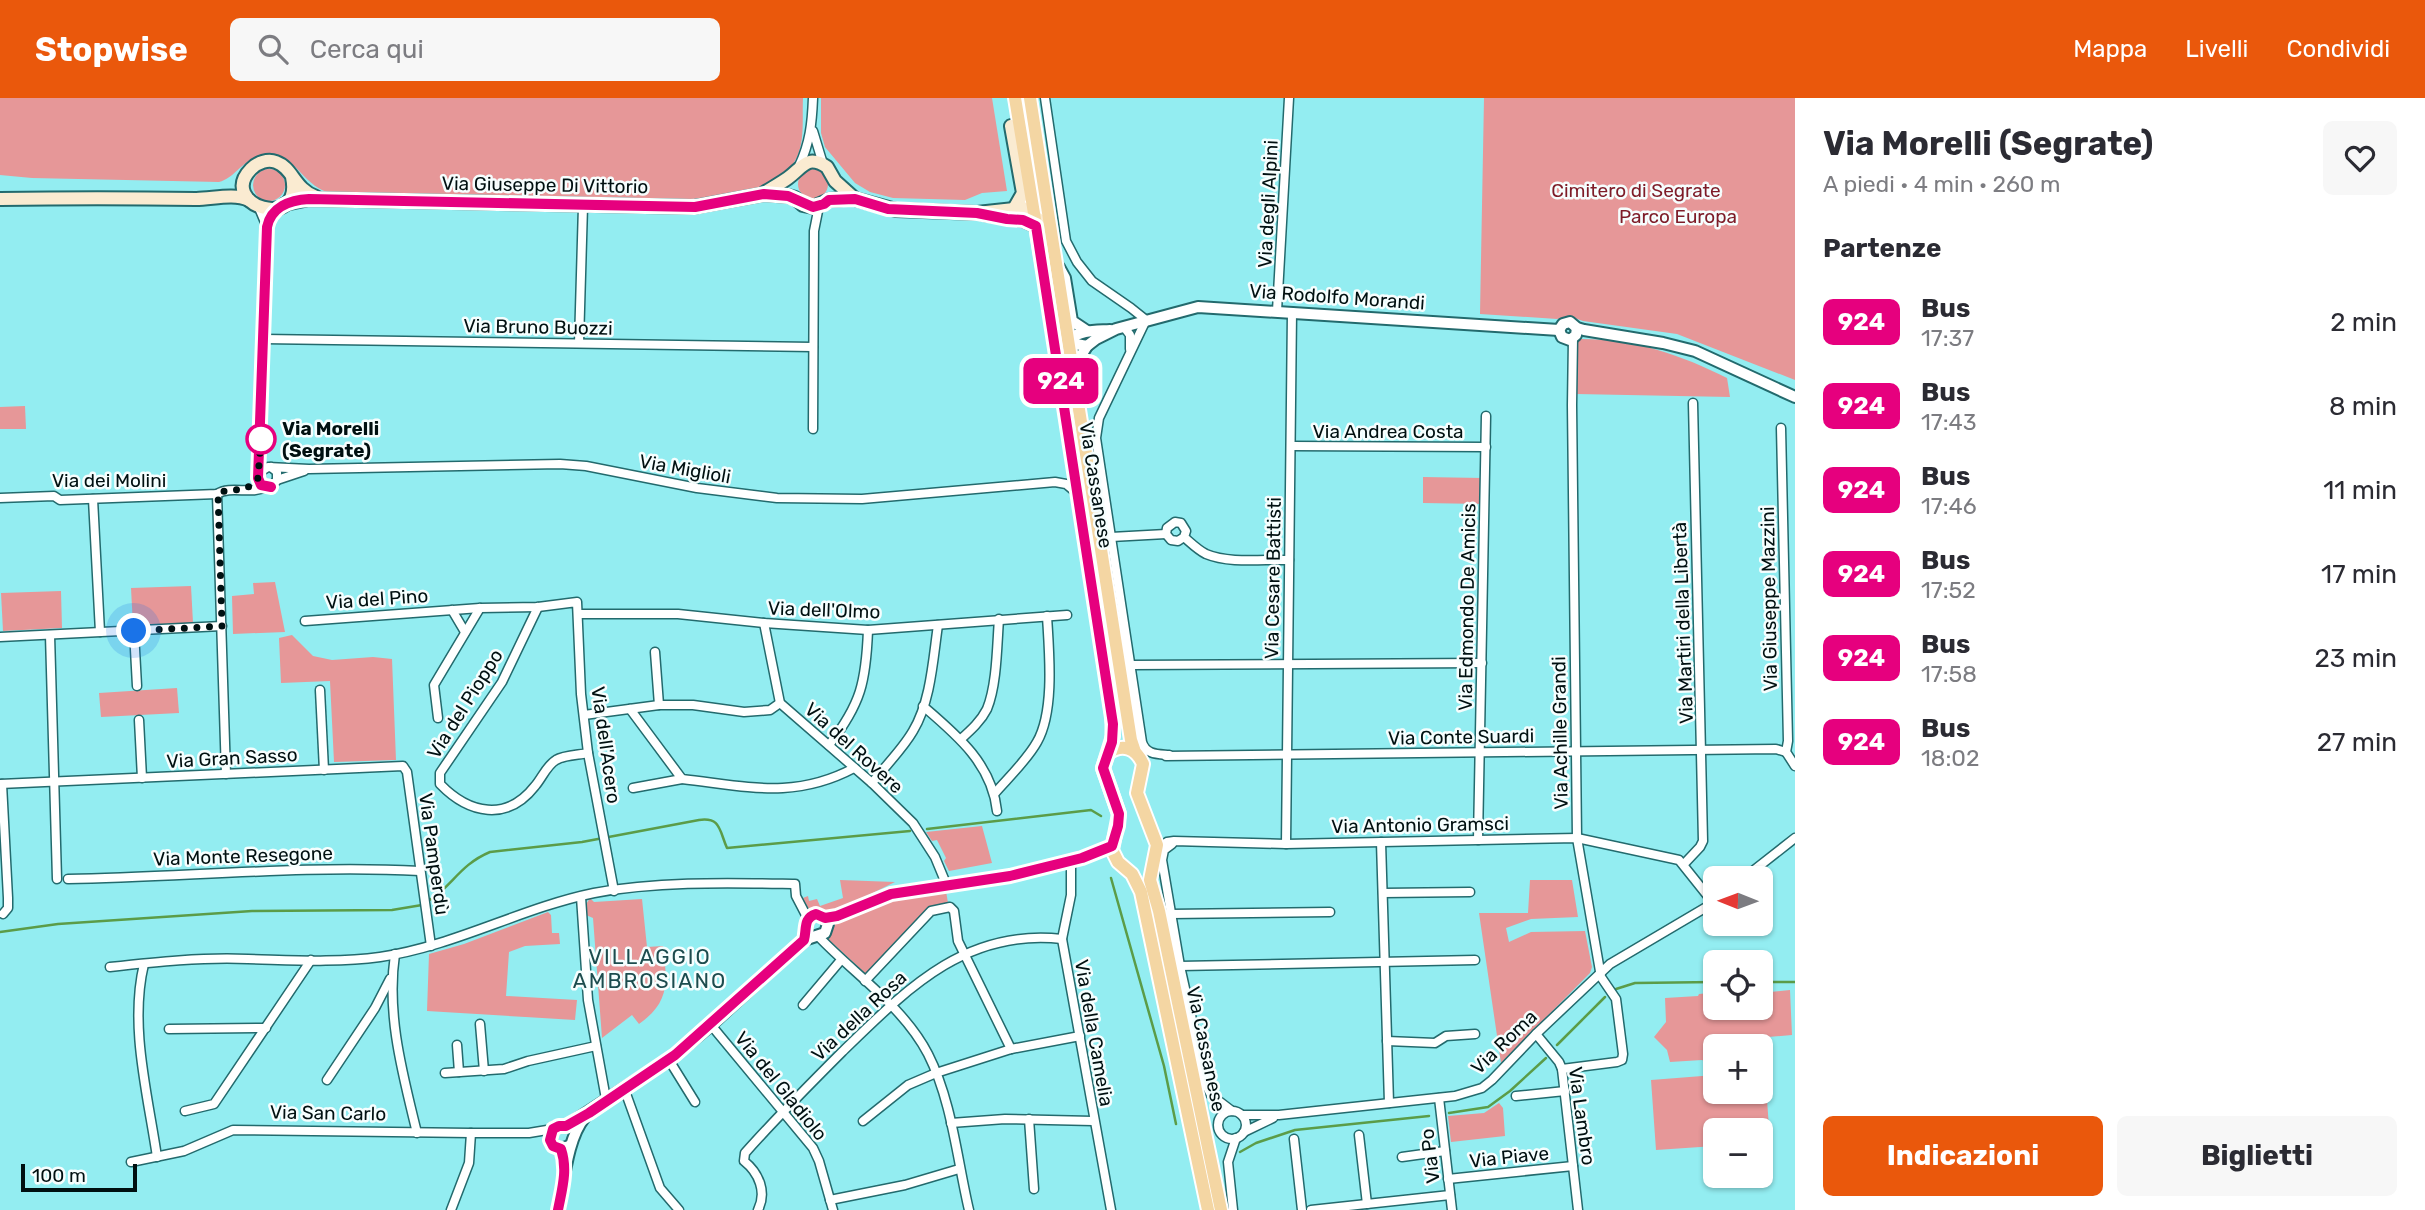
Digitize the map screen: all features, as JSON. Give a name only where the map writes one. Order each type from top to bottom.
[{"type":"main road","points":[[1007,98],[1023,193],[1015,207]]},
{"type":"main road","name":"Via Cassanese","points":[[1015,98],[1031,220],[1057,354],[1113,724],[1112,742],[1104,763],[1104,773],[1118,807],[1119,819],[1113,852],[1134,877],[1141,895],[1209,1210]]},
{"type":"main road","name":"Via Cassanese","points":[[1031,101],[1130,740],[1143,764],[1138,793],[1156,852],[1151,885],[1160,915],[1221,1210]]},
{"type":"main road","points":[[1012,125],[1022,142]]},
{"type":"main road","points":[[210,199],[227,192],[246,178],[253,167],[268,161],[281,164],[302,190],[324,200]]},
{"type":"main road","name":"Via Giuseppe Di Vittorio","points":[[764,194],[812,162],[823,164],[832,173],[835,181],[855,199]]},
{"type":"main road","points":[[796,171],[790,185],[799,201]]},
{"type":"main road","points":[[0,199],[210,199],[237,196],[254,204],[281,206],[292,193],[292,177]]},
{"type":"main road","points":[[246,178],[245,191],[254,204]]},
{"type":"main road","points":[[824,203],[834,192],[835,181]]},
{"type":"main road","points":[[0,191],[52,197]]},
{"type":"main road","name":"Via Giuseppe Di Vittorio","points":[[281,206],[300,199],[701,207],[764,194],[824,203],[855,199],[896,210],[977,213],[1031,220]]},
{"type":"main road","points":[[1046,198],[1031,220],[1044,225],[1049,255],[1056,265]]},
{"type":"main road","name":"Via Giuseppe Di Vittorio","points":[[977,213],[1023,208],[1031,220]]},
{"type":"main road","points":[[1048,302],[1053,307],[1059,330],[1068,340],[1057,354]]},
{"type":"main road","points":[[1108,753],[1124,747],[1136,753]]},
{"type":"main road","points":[[1126,868],[1137,870],[1144,867],[1156,852]]},
{"type":"street","points":[[796,171],[807,149],[812,128],[813,98]]},
{"type":"street","points":[[1045,98],[1066,241],[1077,262],[1092,281],[1146,320],[1099,418],[1096,438],[1143,746],[1149,752],[1169,755]]},
{"type":"street","name":"Via degli Alpini","points":[[1277,311],[1289,98]]},
{"type":"street","points":[[812,128],[823,164]]},
{"type":"street","points":[[799,201],[814,231]]},
{"type":"street","points":[[813,429],[814,231],[824,203]]},
{"type":"street","points":[[254,204],[267,227]]},
{"type":"street","points":[[281,206],[271,215],[267,227],[258,476],[261,485],[266,487],[309,469]]},
{"type":"street","points":[[579,344],[583,206]]},
{"type":"street","points":[[1056,265],[1065,278],[1072,321],[1087,331]]},
{"type":"street","name":"Via Rodolfo Morandi","points":[[1087,346],[1120,328],[1198,307],[1559,330],[1564,339],[1575,334]]},
{"type":"street","name":"Via Cesare Battisti","points":[[1286,844],[1292,312]]},
{"type":"street","points":[[1120,328],[1130,335],[1130,356]]},
{"type":"street","name":"Via Rodolfo Morandi","points":[[1068,340],[1087,331],[1120,328]]},
{"type":"street","points":[[1575,334],[1601,333],[1695,351],[1794,396]]},
{"type":"street","name":"Via Achille Grandi","points":[[1562,1069],[1622,1060],[1616,999],[1600,972],[1577,838],[1572,405],[1575,334]]},
{"type":"street","name":"Via Bruno Buozzi","points":[[263,339],[813,347]]},
{"type":"street","points":[[1068,340],[1087,346],[1078,365],[1083,401],[1080,416]]},
{"type":"street","name":"Via Martiri della Libertà","points":[[1684,864],[1703,843],[1693,403]]},
{"type":"street","name":"Via Edmondo De Amicis","points":[[1478,840],[1486,415]]},
{"type":"street","name":"Via Giuseppe Mazzini","points":[[1780,428],[1788,741],[1786,752]]},
{"type":"street","name":"Via Andrea Costa","points":[[1290,446],[1486,447]]},
{"type":"street","points":[[260,447],[262,458],[276,472],[277,481]]},
{"type":"street","points":[[1055,482],[1068,472],[1072,454]]},
{"type":"street","name":"Via Miglioli","points":[[270,467],[309,469],[565,464],[697,488],[784,498],[862,499],[1055,482]]},
{"type":"street","points":[[241,491],[251,486],[258,476],[270,467]]},
{"type":"street","points":[[1055,482],[1068,484],[1078,494]]},
{"type":"street","name":"Via dei Molini","points":[[0,498],[54,496],[60,500],[218,494],[222,491],[256,491],[266,487]]},
{"type":"street","points":[[218,494],[226,774]]},
{"type":"street","points":[[93,499],[100,632]]},
{"type":"street","points":[[1178,522],[1185,528],[1184,537],[1176,542],[1171,540],[1167,534],[1169,525],[1178,522]]},
{"type":"street","points":[[1111,537],[1167,534]]},
{"type":"street","points":[[1184,537],[1198,549],[1211,555],[1289,560]]},
{"type":"street","name":"Via del Pino","points":[[305,621],[480,608],[538,607],[577,602]]},
{"type":"street","name":"Via dell'Acero","points":[[577,602],[588,753],[614,891]]},
{"type":"street","name":"Via del Pioppo","points":[[538,607],[502,682],[440,773],[440,785],[468,805],[487,810],[503,809],[516,804],[529,793],[555,761],[588,753]]},
{"type":"street","points":[[438,718],[434,685],[480,608]]},
{"type":"street","points":[[452,610],[465,632]]},
{"type":"street","name":"Via dell'Olmo","points":[[579,614],[678,614],[764,624],[867,630],[1068,615]]},
{"type":"street","points":[[995,793],[1034,747],[1043,728],[1050,672],[1047,616]]},
{"type":"street","points":[[961,738],[980,720],[988,704],[999,619]]},
{"type":"street","name":"Via del Rovere","points":[[764,624],[780,703],[872,783],[913,823],[940,866],[947,886]]},
{"type":"street","points":[[872,783],[911,734],[923,706],[938,625]]},
{"type":"street","points":[[0,637],[222,626]]},
{"type":"street","points":[[829,746],[848,722],[857,702],[866,667],[867,630]]},
{"type":"street","points":[[134,631],[137,686]]},
{"type":"street","points":[[50,635],[57,878]]},
{"type":"street","points":[[655,652],[659,705]]},
{"type":"street","points":[[1131,665],[1482,663]]},
{"type":"street","name":"Via Gran Sasso","points":[[320,690],[324,770]]},
{"type":"street","points":[[584,715],[659,705],[693,705],[744,712],[771,710],[780,703]]},
{"type":"street","points":[[923,706],[961,738],[995,793],[997,811]]},
{"type":"street","points":[[630,709],[682,779]]},
{"type":"street","name":"Via Gran Sasso","points":[[139,720],[142,778]]},
{"type":"street","name":"Via Conte Suardi","points":[[1136,753],[1147,757],[1776,749],[1786,752]]},
{"type":"street","points":[[1786,752],[1795,766]]},
{"type":"street","name":"Via Gran Sasso","points":[[3,914],[8,908],[8,898],[1,784],[398,765],[405,767]]},
{"type":"street","name":"Via Pamperdù","points":[[405,767],[431,946]]},
{"type":"street","points":[[633,788],[682,779],[764,789],[818,783],[854,768]]},
{"type":"street","name":"Via Antonio Gramsci","points":[[1156,852],[1169,841],[1286,844],[1577,838],[1678,860],[1684,864]]},
{"type":"street","points":[[1759,866],[1795,838]]},
{"type":"street","points":[[1184,842],[1168,845],[1162,857],[1180,967],[1207,1087],[1211,1095],[1242,1115],[1246,1126],[1228,1162],[1233,1210]]},
{"type":"street","points":[[1381,842],[1389,1103]]},
{"type":"street","points":[[568,1145],[555,1147],[550,1135],[553,1129],[566,1126],[589,1113],[669,1059],[711,1025],[816,925],[891,894],[1003,877],[1113,852]]},
{"type":"street","name":"Via della Camelia","points":[[1077,860],[1062,939],[1111,1210]]},
{"type":"street","points":[[1684,864],[1703,890]]},
{"type":"street","name":"Via Monte Resegone","points":[[68,878],[292,869],[420,870]]},
{"type":"street","points":[[110,967],[218,959],[356,959],[431,946],[581,897],[614,891],[679,885],[795,884],[796,896],[828,946],[891,1005],[928,1053],[951,1124],[969,1210]]},
{"type":"street","points":[[1382,893],[1470,892]]},
{"type":"street","points":[[581,897],[588,1000],[606,1099]]},
{"type":"street","points":[[865,981],[926,916],[937,908],[953,909],[955,932],[964,955],[1011,1049]]},
{"type":"street","name":"Via Roma","points":[[1242,1115],[1279,1115],[1439,1098],[1470,1093],[1482,1088],[1600,972],[1703,909]]},
{"type":"street","points":[[1170,914],[1330,912]]},
{"type":"street","name":"Via della Rosa","points":[[758,1210],[762,1197],[760,1183],[755,1171],[744,1161],[744,1155],[781,1112],[891,1005],[927,974],[964,955],[1016,939],[1037,936],[1062,939]]},
{"type":"street","points":[[395,954],[391,976],[399,1061],[417,1133]]},
{"type":"street","points":[[185,1111],[214,1104],[311,960]]},
{"type":"street","points":[[803,1004],[841,960]]},
{"type":"street","points":[[1180,967],[1475,960]]},
{"type":"street","points":[[144,964],[139,987],[140,1035],[157,1157]]},
{"type":"street","points":[[327,1080],[375,1008],[391,976]]},
{"type":"street","points":[[375,1008],[394,1011]]},
{"type":"street","points":[[480,1024],[484,1071]]},
{"type":"street","name":"Via del Gladiolo","points":[[711,1025],[817,1154],[833,1210]]},
{"type":"street","points":[[169,1029],[267,1028]]},
{"type":"street","points":[[1387,1041],[1435,1042],[1446,1036],[1475,1034]]},
{"type":"street","name":"Via Lambro","points":[[1536,1034],[1562,1069],[1578,1210]]},
{"type":"street","points":[[863,1121],[908,1084],[936,1073],[1011,1049],[1080,1036]]},
{"type":"street","points":[[457,1045],[459,1072]]},
{"type":"street","points":[[445,1073],[504,1069],[596,1046]]},
{"type":"street","points":[[669,1059],[695,1102]]},
{"type":"street","points":[[624,1088],[660,1188],[679,1210]]},
{"type":"street","points":[[1516,1096],[1565,1091]]},
{"type":"street","name":"Via Po","points":[[1439,1098],[1452,1210]]},
{"type":"street","points":[[1232,1111],[1223,1114],[1219,1127],[1227,1138],[1240,1136]]},
{"type":"street","points":[[568,1145],[589,1113]]},
{"type":"street","name":"Via Roma","points":[[1240,1136],[1265,1120],[1279,1115]]},
{"type":"street","points":[[951,1124],[1029,1119],[1093,1121]]},
{"type":"street","points":[[1029,1119],[1034,1189]]},
{"type":"street","points":[[558,1210],[572,1131],[566,1126]]},
{"type":"street","name":"Via San Carlo","points":[[131,1162],[184,1151],[233,1130],[529,1133],[553,1129]]},
{"type":"street","points":[[451,1210],[470,1158],[471,1133]]},
{"type":"street","name":"Via San Carlo","points":[[529,1133],[551,1142]]},
{"type":"street","points":[[1359,1135],[1367,1204]]},
{"type":"street","points":[[1294,1139],[1301,1210]]},
{"type":"street","points":[[1402,1157],[1445,1151]]},
{"type":"street","name":"Via Piave","points":[[1448,1180],[1573,1166]]},
{"type":"street","points":[[830,1200],[905,1185],[959,1169]]},
{"type":"street","points":[[1311,1210],[1450,1195]]},
{"type":"green space","points":[[0,98],[803,98],[803,128],[797,157],[789,169],[778,178],[750,190],[718,197],[690,199],[327,192],[308,180],[286,159],[268,154],[256,157],[219,182],[0,175]]},
{"type":"green space","points":[[821,98],[992,98],[1007,191],[982,193],[965,200],[893,198],[870,192],[855,183],[825,147],[821,133]]},
{"type":"green space","name":"Parco Europa","points":[[1484,98],[1795,98],[1795,380],[1677,334],[1583,321],[1569,316],[1557,319],[1480,314]]},
{"type":"green space","points":[[269,169],[280,174],[285,185],[280,196],[269,201],[258,196],[253,185],[258,174]]},
{"type":"green space","points":[[813,169],[824,173],[828,184],[824,195],[813,199],[802,195],[798,184],[802,173]]},
{"type":"green space","points":[[1577,339],[1617,341],[1673,355],[1727,378],[1730,397],[1576,394]]},
{"type":"green space","points":[[25,406],[26,429],[0,429],[0,407]]},
{"type":"green space","points":[[1423,477],[1483,478],[1483,504],[1423,503]]},
{"type":"green space","points":[[275,582],[285,632],[233,634],[232,596],[254,594],[253,583]]},
{"type":"green space","points":[[191,586],[193,623],[133,626],[131,588]]},
{"type":"green space","points":[[61,591],[62,628],[3,631],[1,593]]},
{"type":"green space","points":[[292,635],[313,656],[332,660],[373,657],[392,659],[396,760],[334,762],[330,681],[281,683],[279,638]]},
{"type":"green space","points":[[177,688],[179,713],[101,717],[99,693]]},
{"type":"green space","points":[[982,826],[992,863],[949,871],[937,840],[932,841],[926,832]]},
{"type":"green space","points":[[840,880],[895,882],[828,915],[809,910],[803,898],[808,896],[809,901],[817,899],[820,906],[843,898]]},
{"type":"green space","points":[[1530,880],[1572,880],[1578,917],[1531,919],[1506,928],[1509,942],[1531,932],[1585,931],[1592,967],[1590,973],[1501,1063],[1479,913],[1528,913]]},
{"type":"green space","points":[[946,891],[948,903],[933,907],[867,975],[827,938],[835,922],[893,897]]},
{"type":"green space","points":[[590,898],[594,902],[642,899],[647,947],[663,946],[666,980],[662,998],[649,1015],[639,1024],[632,1015],[602,1038],[593,918],[586,915],[585,906]]},
{"type":"green space","points":[[548,912],[551,915],[552,933],[559,933],[560,944],[525,946],[509,952],[506,996],[577,1000],[575,1020],[427,1011],[429,954],[464,944]]},
{"type":"green space","points":[[1790,990],[1792,1035],[1703,1034],[1703,1060],[1670,1062],[1667,1050],[1654,1037],[1666,1022],[1665,998],[1703,994],[1703,1020],[1773,1020],[1773,992]]},
{"type":"green space","points":[[1703,1076],[1703,1104],[1767,1104],[1768,1118],[1703,1118],[1703,1147],[1656,1150],[1651,1080]]},
{"type":"green space","points":[[1499,1103],[1503,1108],[1505,1136],[1451,1142],[1448,1116],[1484,1113]]},
{"type":"waterway","points":[[927,829],[1091,810],[1101,816]]},
{"type":"waterway","points":[[428,901],[471,863],[490,852],[582,842],[699,820],[715,823],[727,848],[910,831]]},
{"type":"waterway","points":[[1111,878],[1164,1066],[1176,1124]]},
{"type":"waterway","points":[[0,932],[58,924],[252,911],[392,910],[422,905]]},
{"type":"waterway","points":[[1616,989],[1635,983],[1703,982]]},
{"type":"waterway","points":[[1773,982],[1795,982]]},
{"type":"waterway","points":[[1557,1045],[1605,997]]},
{"type":"waterway","points":[[1449,1113],[1488,1107],[1546,1058]]},
{"type":"waterway","points":[[1240,1152],[1256,1143],[1295,1130],[1429,1116]]},
{"type":"bus line","name":"924","points":[[271,487],[261,485],[258,478],[267,227],[268,220],[277,208],[293,201],[309,199],[695,207],[764,194],[788,196],[803,205],[813,207],[829,200],[855,199],[888,209],[977,213],[1023,220],[1036,226],[1114,731],[1103,768],[1119,814],[1112,846],[1082,858],[1010,876],[891,894],[837,916],[810,916],[806,923],[804,940],[683,1049],[589,1113],[566,1126],[553,1129],[550,1135],[551,1144],[561,1149],[565,1168],[558,1210]]},
{"type":"place","name":"Via Morelli (Segrate)","points":[[261,439]]},
{"type":"district","name":"VILLAGGIO AMBROSIANO","points":[[650,968]]},
{"type":"route","points":[[134,631],[222,626],[218,494],[222,491],[241,491],[251,486],[258,478],[261,439]]},
{"type":"park label","name":"Cimitero di Segrate","points":[[1636,190]]}]
